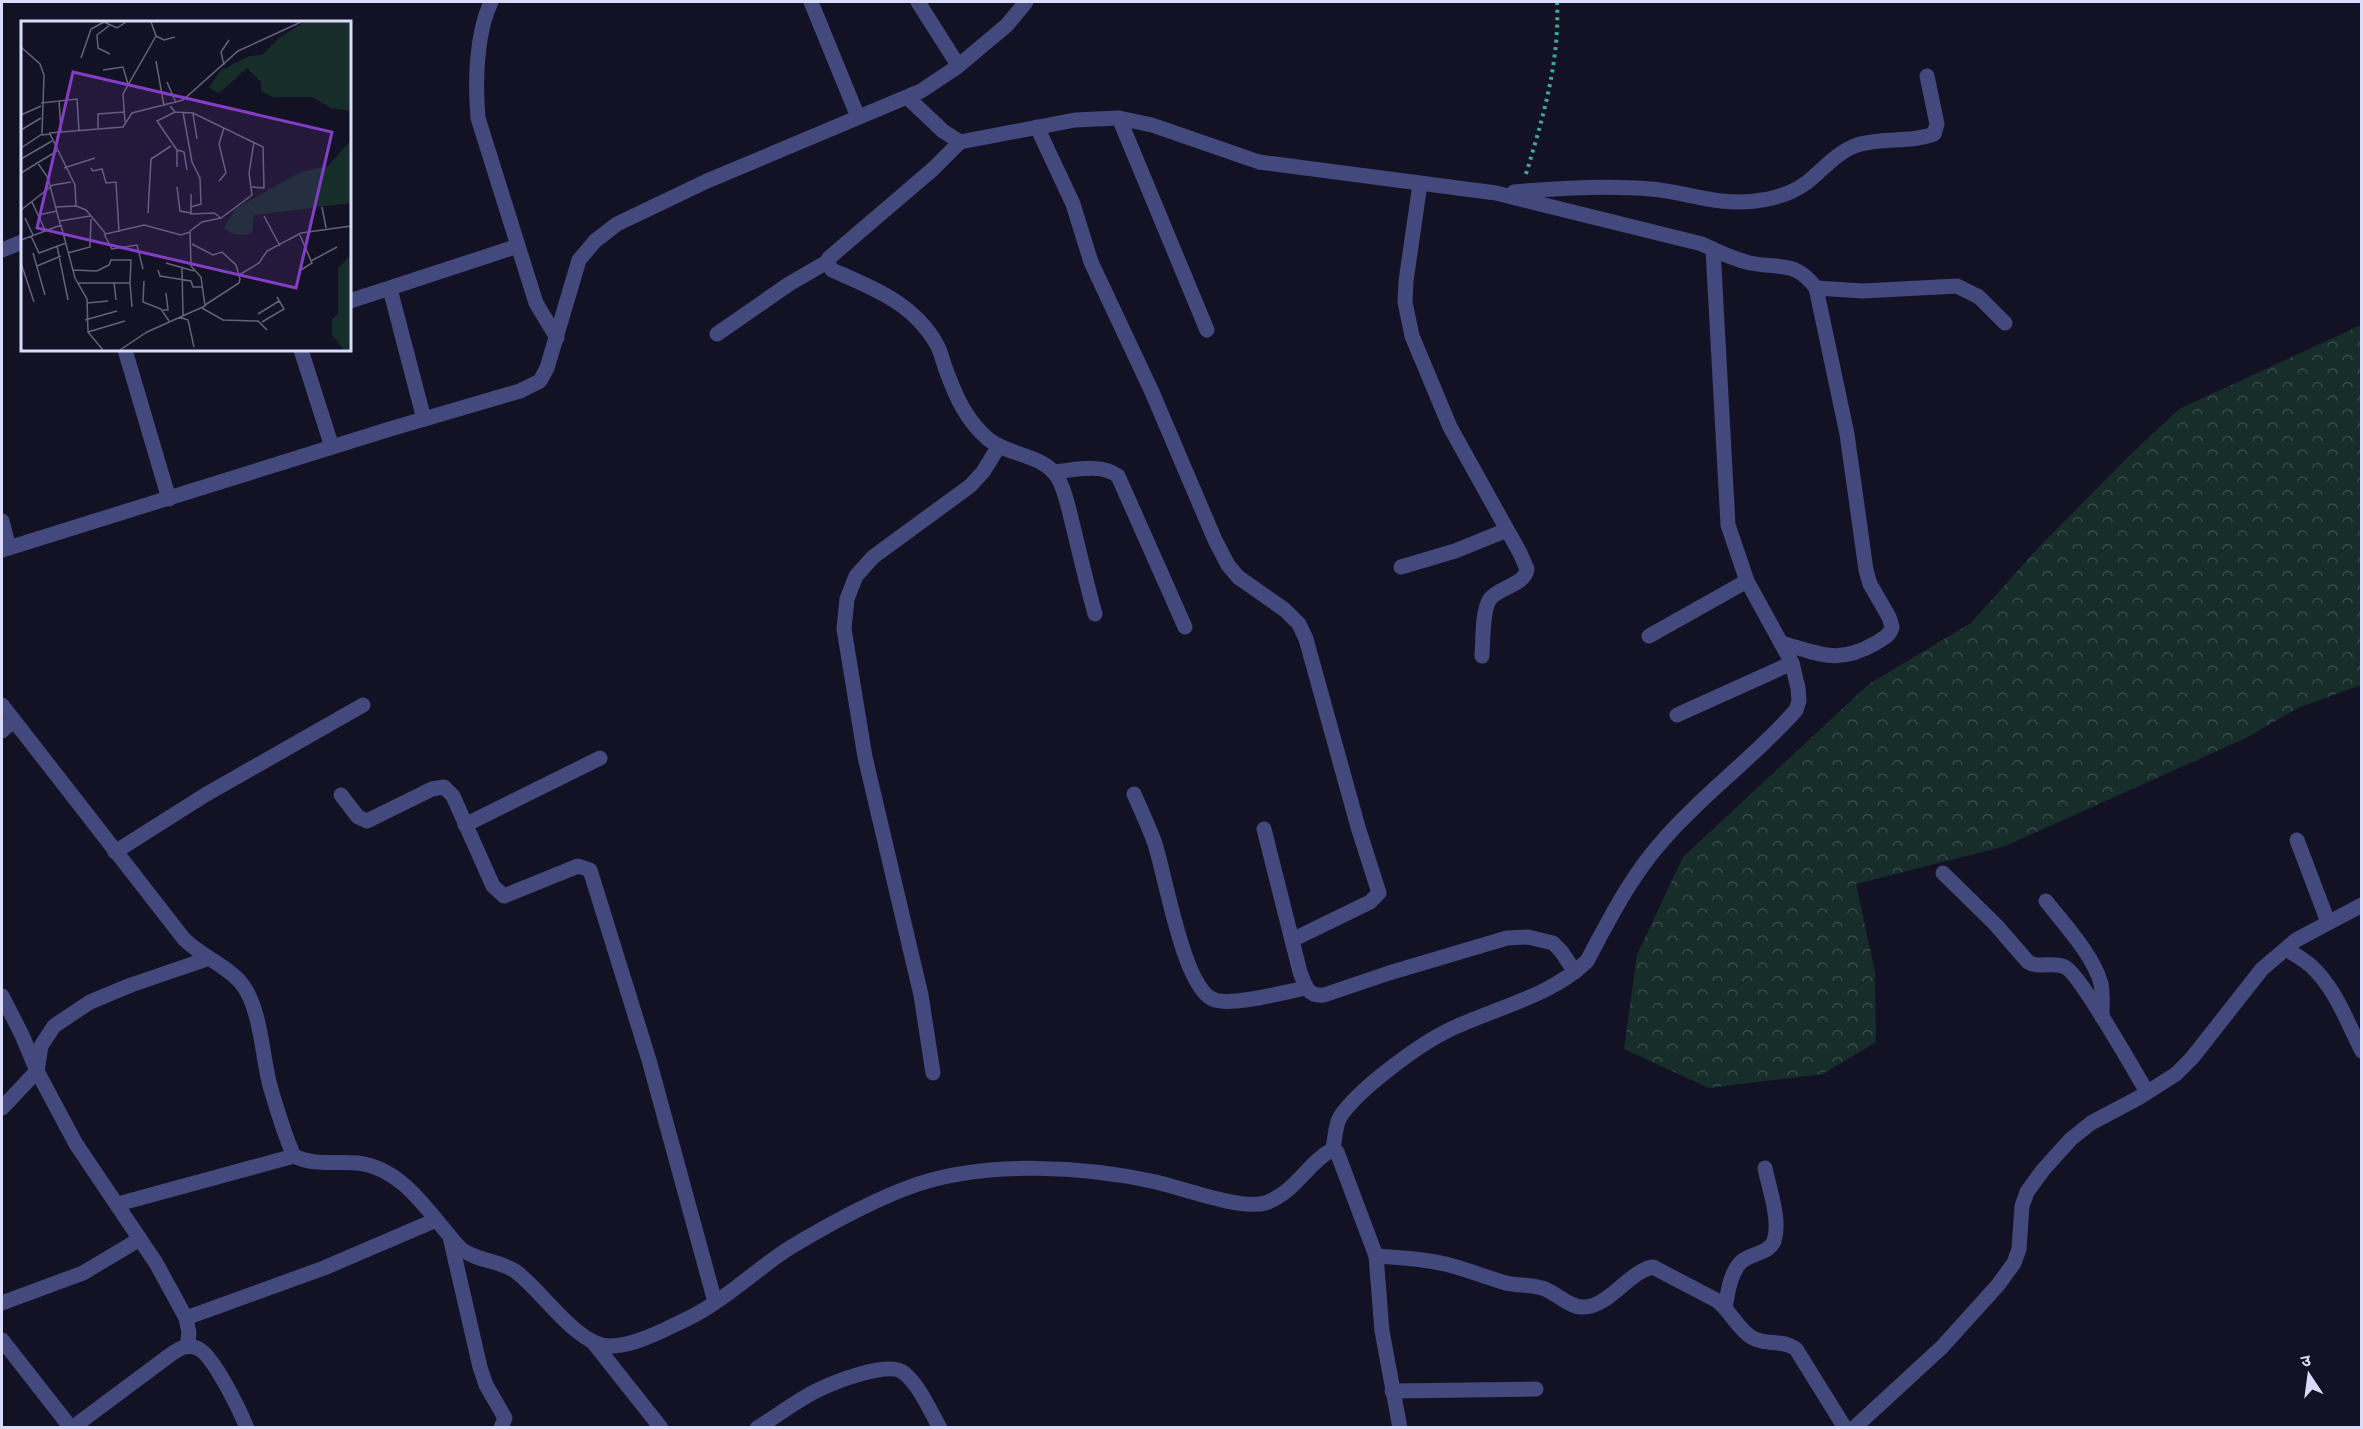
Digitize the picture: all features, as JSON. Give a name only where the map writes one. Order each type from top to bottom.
[{"type":"street","points":[[491,2],[482,33],[476,91],[478,118],[536,303],[557,338]]},
{"type":"street","points":[[811,2],[858,117]]},
{"type":"street","points":[[918,2],[958,65]]},
{"type":"street","points":[[2,521],[5,549],[520,391],[540,381],[557,338],[579,260],[595,241],[617,224],[707,181],[908,98],[958,65],[1007,25],[1026,2]]},
{"type":"street","points":[[1496,193],[1611,188],[1653,189],[1723,201],[1752,202],[1772,199],[1789,193],[1806,183],[1839,154],[1858,145],[1873,141],[1934,135],[1937,124],[1927,76]]},
{"type":"street","points":[[908,98],[943,131],[960,142]]},
{"type":"street","points":[[1119,118],[1208,330]]},
{"type":"street","points":[[717,334],[789,284],[827,262],[933,169],[960,142],[1075,120],[1119,118],[1152,125],[1259,162],[1496,193],[1692,241],[1750,263],[1798,269],[1816,288],[1847,434],[1866,570],[1870,584],[1892,627],[1887,636],[1863,650],[1846,656],[1820,654],[1781,643]]},
{"type":"street","points":[[1037,127],[1073,204],[1091,262],[1152,392],[1215,540],[1228,565],[1238,578],[1285,610],[1299,624],[1315,666],[1358,827],[1379,893],[1370,902],[1292,940]]},
{"type":"street","points":[[1420,184],[1406,281],[1407,319],[1450,427],[1527,569],[1527,574],[1492,596],[1487,604],[1482,656]]},
{"type":"street","points":[[2,250],[21,242]]},
{"type":"street","points":[[351,301],[518,246]]},
{"type":"street","points":[[118,1204],[294,1156],[309,1162],[373,1165],[387,1172],[412,1191],[450,1237],[469,1255],[505,1265],[517,1272],[571,1326],[591,1340],[606,1346],[623,1345],[648,1338],[700,1312],[790,1248],[857,1211],[918,1184],[969,1173],[1026,1170],[1102,1172],[1155,1182],[1240,1203],[1262,1204],[1281,1196],[1333,1149],[1339,1119],[1353,1102],[1418,1049],[1450,1029],[1511,1005],[1564,980],[1587,961],[1640,867],[1665,837],[1706,795],[1796,710],[1799,701],[1798,688],[1792,663],[1747,581],[1728,525],[1713,249]]},
{"type":"street","points":[[827,262],[832,270],[889,295],[908,308],[937,345],[955,395],[965,413],[989,440],[1046,465],[1054,472],[1060,481],[1070,514],[1095,614]]},
{"type":"street","points":[[1816,288],[1863,291],[1957,286],[1979,297],[2005,323]]},
{"type":"street","points":[[390,289],[424,419]]},
{"type":"street","points":[[125,351],[169,499]]},
{"type":"street","points":[[302,351],[332,447]]},
{"type":"street","points":[[933,1073],[921,995],[865,757],[844,628],[847,599],[856,576],[873,557],[970,486],[999,446]]},
{"type":"street","points":[[1054,472],[1099,468],[1118,476],[1185,627]]},
{"type":"street","points":[[1401,567],[1455,551],[1507,530]]},
{"type":"street","points":[[1648,636],[1747,581]]},
{"type":"street","points":[[1677,715],[1792,663]]},
{"type":"street","points":[[2,705],[184,939],[207,959],[230,972],[248,992],[270,1086],[294,1156]]},
{"type":"street","points":[[115,852],[205,795],[363,705]]},
{"type":"street","points":[[2,731],[14,721]]},
{"type":"street","points":[[465,825],[600,758]]},
{"type":"street","points":[[341,795],[358,817],[367,821],[432,789],[444,787],[453,796],[493,886],[504,896],[572,868],[585,867],[590,870],[649,1060],[715,1302]]},
{"type":"street","points":[[1134,794],[1154,841],[1181,941],[1197,981],[1206,995],[1215,1000],[1229,1002],[1306,988]]},
{"type":"street","points":[[1264,829],[1306,988],[1316,996],[1507,938],[1528,937],[1553,943],[1575,972]]},
{"type":"street","points":[[2297,840],[2328,922]]},
{"type":"street","points":[[1943,873],[1996,925],[2028,962],[2034,965],[2057,965],[2068,969],[2102,1017],[2147,1092]]},
{"type":"street","points":[[2046,901],[2071,932],[2098,977],[2102,996],[2102,1017]]},
{"type":"street","points":[[1854,1428],[1942,1347],[2003,1278],[2014,1263],[2019,1249],[2022,1206],[2027,1192],[2071,1139],[2091,1123],[2176,1074],[2192,1058],[2262,969],[2286,949],[2328,922],[2361,905]]},
{"type":"street","points":[[2286,949],[2321,977],[2335,997],[2361,1051]]},
{"type":"street","points":[[2,1108],[37,1071],[41,1046],[50,1031],[90,1002],[131,985],[207,959]]},
{"type":"street","points":[[2,996],[37,1071],[76,1144],[118,1204],[186,1318],[189,1333],[187,1346]]},
{"type":"street","points":[[1333,1149],[1337,1152],[1376,1256],[1382,1331],[1400,1428]]},
{"type":"street","points":[[1725,1307],[1739,1264],[1770,1247],[1774,1240],[1775,1218],[1765,1168]]},
{"type":"street","points":[[186,1318],[324,1268],[436,1220]]},
{"type":"street","points":[[450,1237],[480,1367],[486,1385],[505,1418],[501,1428]]},
{"type":"street","points":[[2,1303],[83,1273],[140,1239]]},
{"type":"street","points":[[1376,1256],[1418,1259],[1452,1266],[1508,1283],[1540,1287],[1574,1305],[1583,1307],[1597,1304],[1643,1270],[1653,1267],[1716,1300],[1725,1307],[1750,1337],[1759,1342],[1791,1345],[1796,1349],[1845,1428]]},
{"type":"street","points":[[2,1340],[71,1428],[170,1355],[187,1346],[197,1348],[208,1358],[247,1428]]},
{"type":"street","points":[[591,1340],[661,1428]]},
{"type":"street","points":[[757,1428],[814,1392],[832,1384],[895,1368],[911,1380],[940,1428]]},
{"type":"street","points":[[1392,1391],[1536,1389]]},
{"type":"path","points":[[1520,191],[1540,126],[1558,36],[1557,2]]},
{"type":"green space","points":[[2361,325],[2361,685],[2298,708],[2246,738],[2005,846],[1856,884],[1875,972],[1876,1042],[1823,1074],[1709,1088],[1624,1049],[1637,955],[1683,857],[1869,684],[1971,623],[2039,547],[2179,409]]}]
